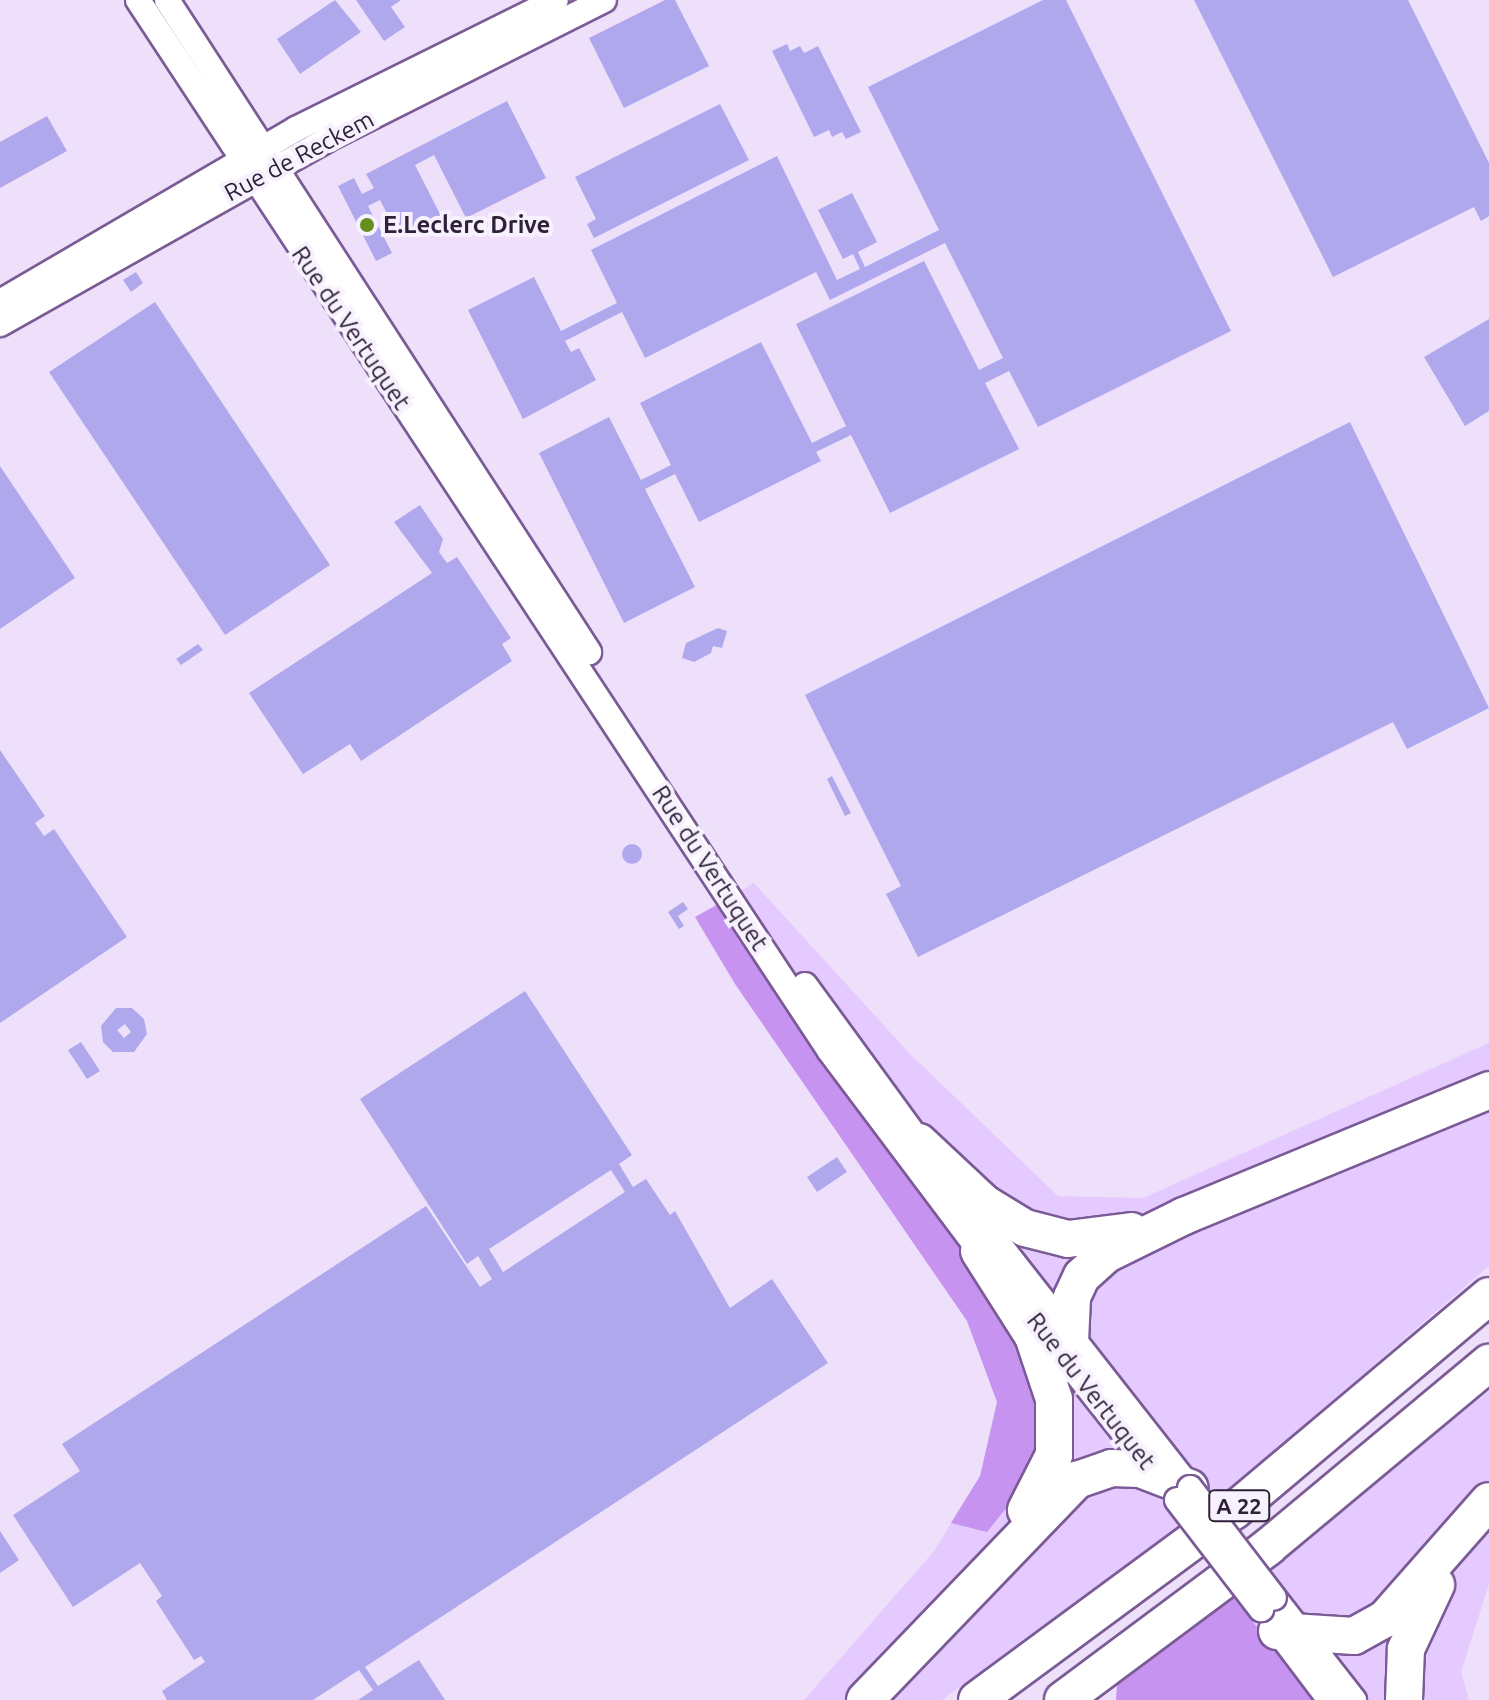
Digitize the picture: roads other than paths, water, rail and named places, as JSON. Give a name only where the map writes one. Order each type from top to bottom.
[{"type":"highway","points":[[1068,1348],[1072,1297],[1090,1267],[1184,1216],[1489,1090]]},
{"type":"highway","points":[[919,1142],[984,1203],[1039,1233],[1098,1238],[1184,1216]]},
{"type":"highway","points":[[955,1606],[1045,1480],[1056,1431],[1054,1399],[1040,1351],[979,1251]]},
{"type":"highway","name":"A 22","points":[[977,1700],[1235,1510],[1489,1296]]},
{"type":"highway","name":"A 22","points":[[1063,1700],[1268,1547],[1489,1363]]},
{"type":"highway","points":[[865,1700],[1077,1480],[1111,1468],[1174,1487]]},
{"type":"highway","points":[[1279,1618],[1354,1636],[1385,1619],[1488,1503]]},
{"type":"highway","points":[[1404,1700],[1404,1662],[1415,1624],[1488,1503]]},
{"type":"street","name":"Rue du Vertuquet","points":[[138,0],[246,170],[829,1050],[979,1251],[1068,1348],[1174,1487]]},
{"type":"street","name":"Rue du Vertuquet","points":[[167,0],[272,155],[757,912],[1068,1348],[1279,1618],[1354,1700]]},
{"type":"street","name":"Rue de Reckem","points":[[0,302],[556,0]]},
{"type":"street","name":"Rue de Reckem","points":[[272,155],[604,0]]},
{"type":"street","name":"Rue de Reckem","points":[[0,324],[246,170]]},
{"type":"street","name":"Rue du Vertuquet","points":[[1279,1618],[1330,1700]]},
{"type":"place","name":"E.Leclerc Drive","points":[[367,225]]}]
